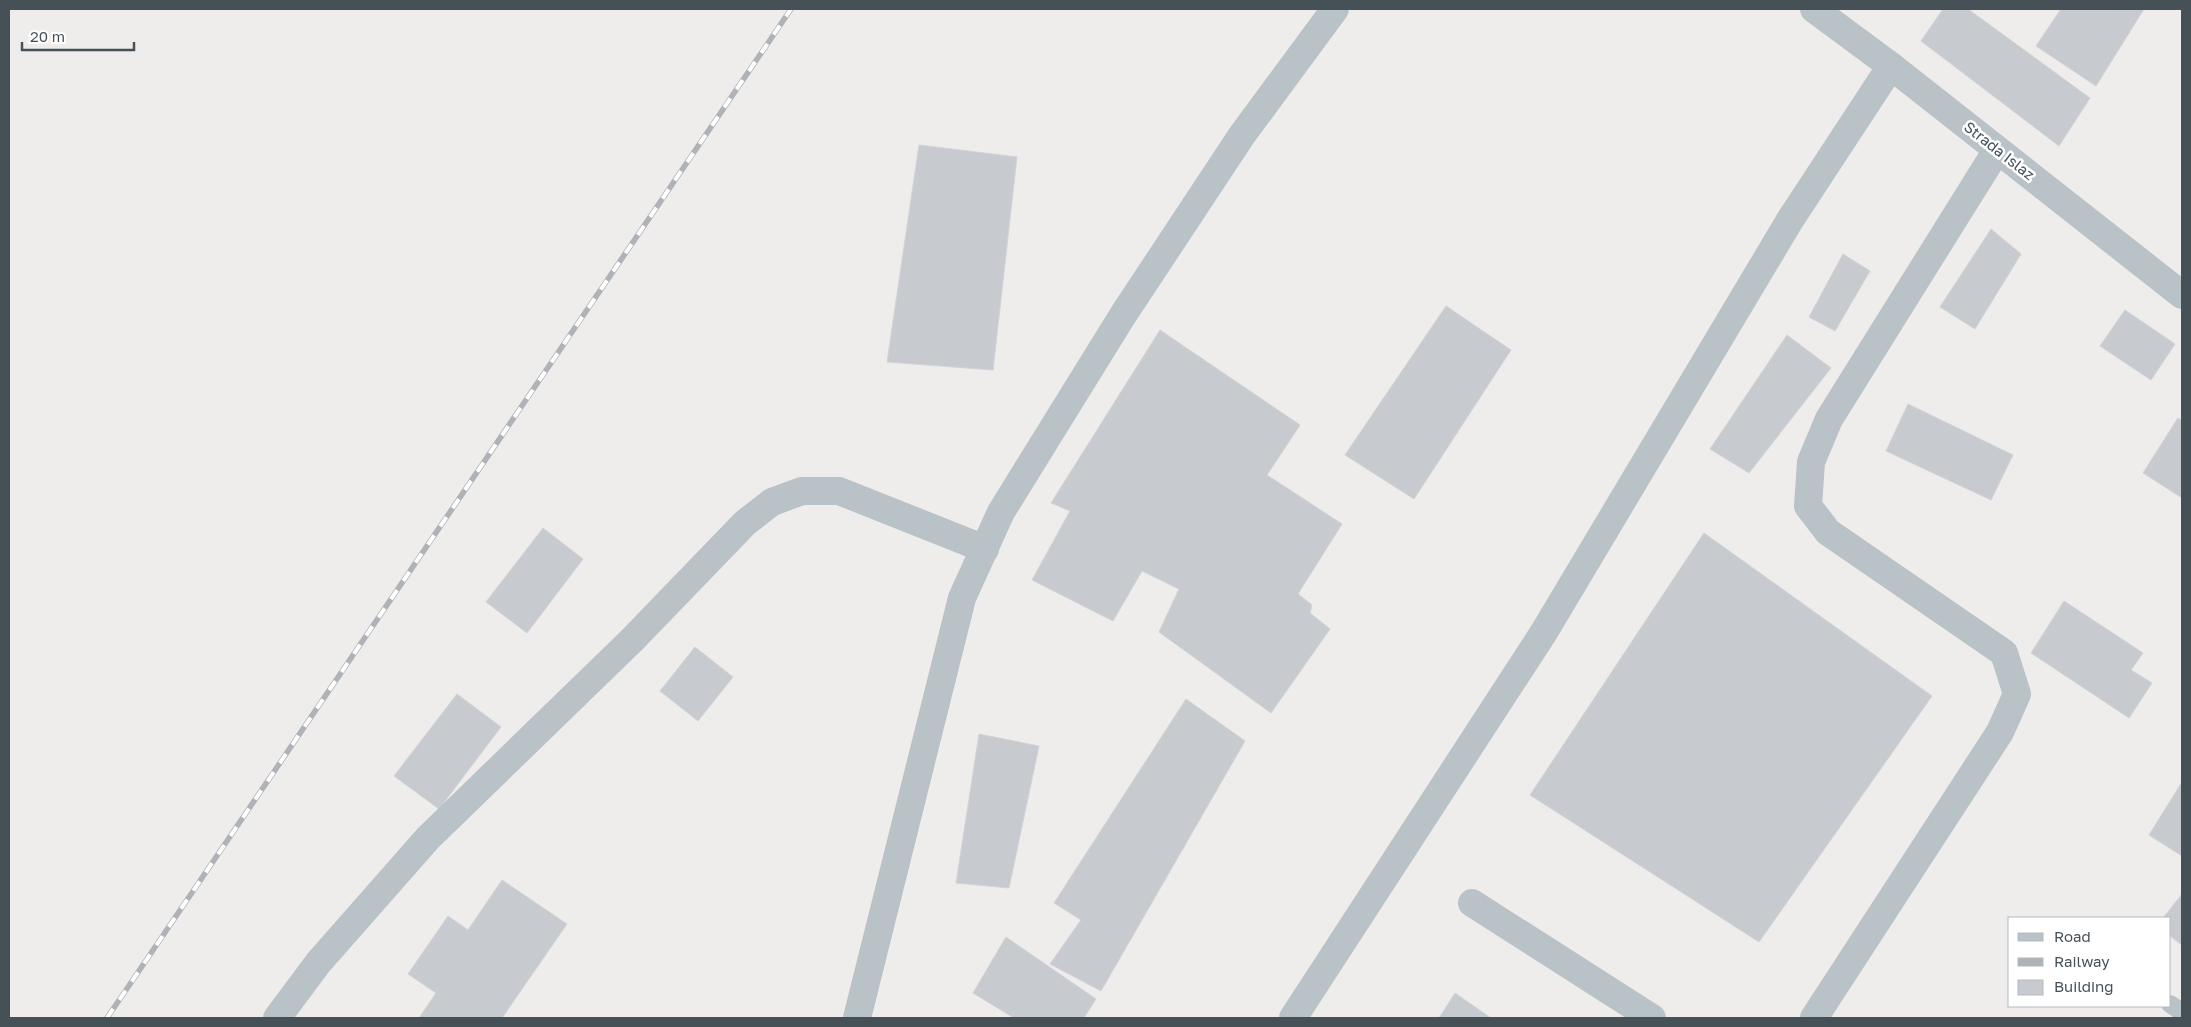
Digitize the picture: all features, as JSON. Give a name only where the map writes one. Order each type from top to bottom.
[{"type":"street","points":[[857,1018],[962,598],[1001,512],[1123,316],[1242,135],[1335,9]]},
{"type":"street","name":"Strada Islaz","points":[[1814,9],[1891,66],[2182,295]]},
{"type":"street","points":[[1293,1018],[1544,632],[1790,220],[1891,66]]},
{"type":"street","points":[[1814,1018],[2000,732],[2017,694],[2004,653],[1828,532],[1808,506],[1811,462],[1829,419],[1998,150]]},
{"type":"street","points":[[277,1018],[318,963],[428,838],[632,640],[744,523],[772,502],[802,491],[839,491],[985,549]]},
{"type":"street","points":[[1472,903],[1652,1018]]},
{"type":"lane","points":[[2171,1005],[2182,1012]]},
{"type":"building","points":[[1943,9],[1968,9],[2090,98],[2059,146],[1921,41]]},
{"type":"building","points":[[2061,9],[2144,9],[2096,86],[2036,46]]},
{"type":"building","points":[[919,145],[1017,157],[993,370],[887,362]]},
{"type":"building","points":[[1991,229],[2021,254],[1975,329],[1940,307]]},
{"type":"building","points":[[1843,254],[1870,271],[1835,331],[1809,317]]},
{"type":"building","points":[[1446,306],[1511,350],[1414,499],[1345,455]]},
{"type":"building","points":[[2125,310],[2175,344],[2151,380],[2100,346]]},
{"type":"building","points":[[1160,330],[1300,425],[1267,475],[1342,524],[1298,594],[1312,605],[1310,613],[1330,629],[1271,713],[1159,632],[1179,589],[1142,571],[1113,621],[1032,580],[1070,511],[1051,503]]},
{"type":"building","points":[[1787,335],[1831,368],[1749,473],[1710,449]]},
{"type":"building","points":[[1908,404],[2013,455],[1991,500],[1886,451]]},
{"type":"building","points":[[2178,418],[2182,421],[2182,498],[2143,473]]},
{"type":"building","points":[[543,528],[583,559],[527,633],[486,602]]},
{"type":"building","points":[[1704,533],[1932,696],[1759,942],[1530,795]]},
{"type":"building","points":[[2064,601],[2143,653],[2131,670],[2152,683],[2129,718],[2031,653]]},
{"type":"building","points":[[695,647],[733,677],[698,721],[660,691]]},
{"type":"building","points":[[457,694],[501,727],[439,809],[394,776]]},
{"type":"building","points":[[1186,699],[1245,741],[1101,991],[1050,964],[1081,920],[1054,903]]},
{"type":"building","points":[[979,734],[1039,746],[1009,888],[956,883]]},
{"type":"building","points":[[2182,782],[2182,856],[2149,835]]},
{"type":"building","points":[[502,880],[567,924],[502,1018],[419,1018],[436,993],[408,974],[448,916],[468,930]]},
{"type":"building","points":[[2182,894],[2182,945],[2171,937],[2171,917],[2164,917]]},
{"type":"building","points":[[1006,937],[1096,999],[1084,1018],[1014,1018],[973,993]]},
{"type":"building","points":[[1455,993],[1491,1018],[1439,1018]]},
{"type":"railway","points":[[107,1018],[791,9]]}]
